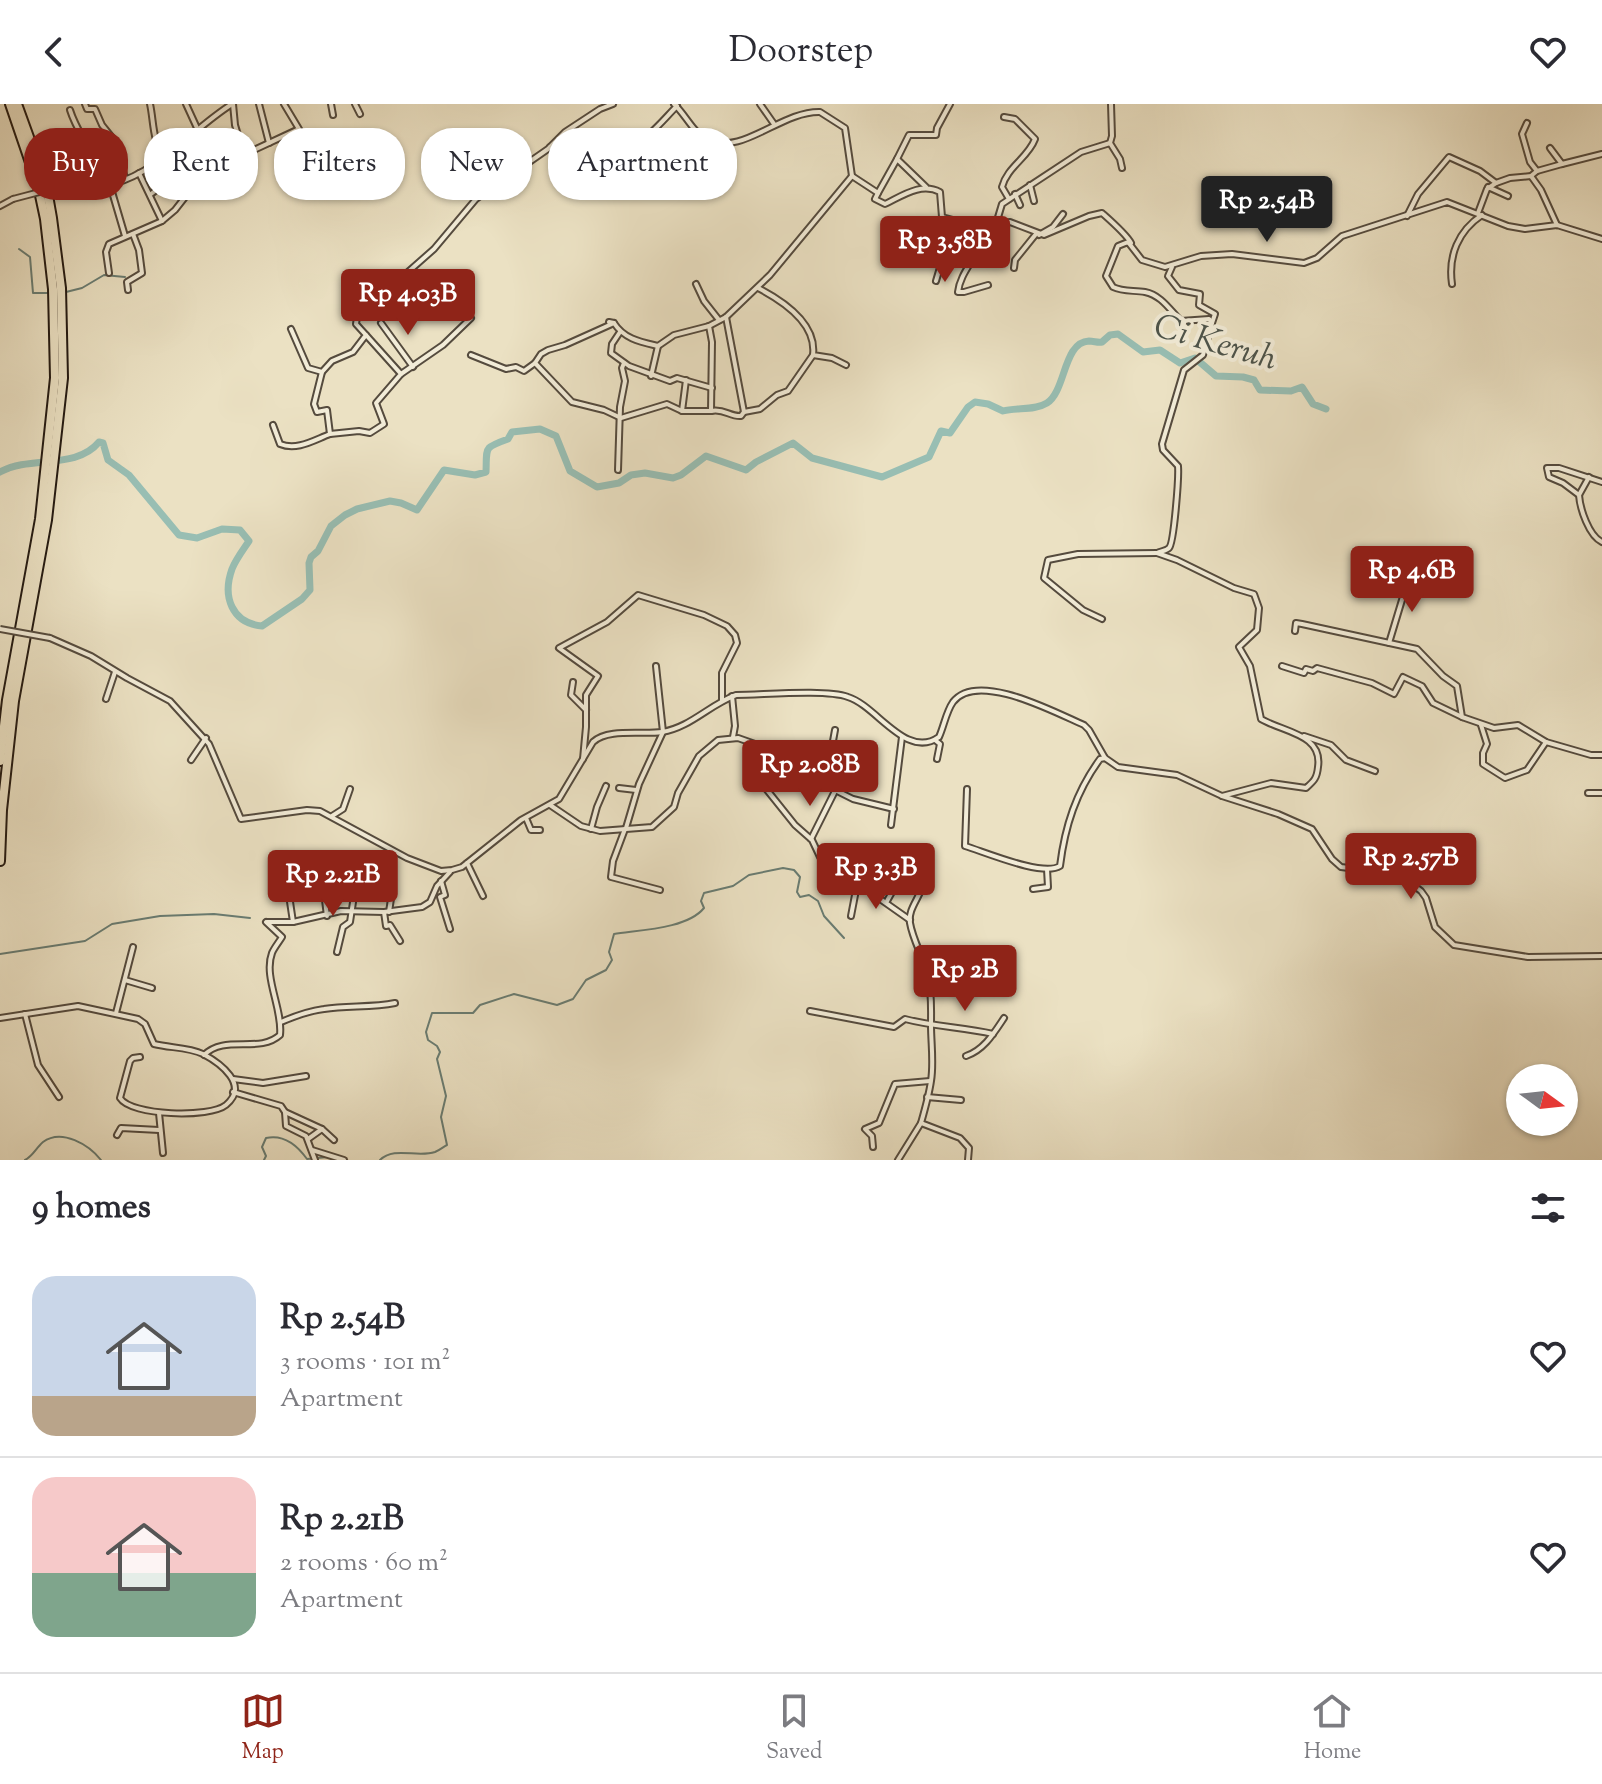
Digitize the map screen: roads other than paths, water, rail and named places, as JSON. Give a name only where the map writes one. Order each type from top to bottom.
[{"type":"highway","points":[[10,104],[38,186],[47,232],[53,289],[57,409]]},
{"type":"highway","points":[[0,861],[2,810],[14,701],[44,519],[63,333],[56,244],[46,184],[17,104]]},
{"type":"highway","points":[[0,761],[7,700],[44,519]]},
{"type":"street","points":[[85,104],[87,109],[97,111],[105,128]]},
{"type":"street","points":[[150,104],[154,128]]},
{"type":"street","points":[[186,104],[197,128],[233,104],[237,128]]},
{"type":"street","points":[[259,104],[269,143]]},
{"type":"street","points":[[258,148],[299,129],[284,104]]},
{"type":"street","points":[[331,104],[333,115]]},
{"type":"street","points":[[355,104],[360,114]]},
{"type":"street","points":[[572,128],[613,104]]},
{"type":"street","points":[[760,104],[774,124]]},
{"type":"street","points":[[926,187],[885,204],[875,199],[909,135],[936,135],[950,104]]},
{"type":"street","points":[[1111,104],[1110,143],[1122,168]]},
{"type":"street","points":[[651,376],[658,346],[674,335],[709,326],[726,317],[758,288],[852,176],[842,125],[817,111],[790,117],[738,142],[720,143],[705,138],[675,105],[652,128]]},
{"type":"street","points":[[70,110],[79,128]]},
{"type":"street","points":[[1004,117],[1015,119],[1035,139],[1002,183],[1004,194],[1009,199]]},
{"type":"street","points":[[1527,123],[1522,134],[1530,162],[1537,171]]},
{"type":"street","points":[[996,224],[999,207],[1015,194],[1081,152],[1110,143]]},
{"type":"street","points":[[401,374],[355,320],[434,249],[476,199],[548,148]]},
{"type":"street","points":[[1550,148],[1562,164]]},
{"type":"street","points":[[1452,284],[1455,247],[1467,227],[1480,214],[1488,187],[1510,178],[1531,176],[1537,171],[1602,154]]},
{"type":"street","points":[[1407,216],[1418,194],[1449,157],[1480,171],[1496,183]]},
{"type":"street","points":[[897,159],[926,187],[940,192],[940,230],[944,254],[936,281]]},
{"type":"street","points":[[128,177],[144,170]]},
{"type":"street","points":[[139,173],[144,182]]},
{"type":"street","points":[[852,176],[878,193]]},
{"type":"street","points":[[1531,176],[1557,225]]},
{"type":"street","points":[[1030,185],[1034,201]]},
{"type":"street","points":[[1488,187],[1508,196]]},
{"type":"street","points":[[1015,194],[1020,205]]},
{"type":"street","points":[[0,206],[24,196]]},
{"type":"street","points":[[114,200],[125,237]]},
{"type":"street","points":[[153,200],[162,221]]},
{"type":"street","points":[[109,273],[106,252],[109,244],[162,221],[182,200]]},
{"type":"street","points":[[942,217],[979,227],[1016,224],[1037,234],[1048,234],[1100,212],[1125,234],[1142,260],[1151,264],[1174,265],[1201,256],[1232,254],[1304,263],[1317,258],[1342,236],[1443,202],[1480,214],[1493,222],[1518,228],[1557,225],[1602,239]]},
{"type":"street","points":[[1014,268],[1015,260],[1037,234],[1053,227],[1063,214]]},
{"type":"street","points":[[979,227],[980,248],[963,275],[958,292],[988,285]]},
{"type":"street","points":[[128,290],[128,280],[142,273],[133,234]]},
{"type":"street","points":[[1131,243],[1118,246],[1106,276],[1113,287],[1124,291],[1148,292],[1181,321],[1209,319],[1212,323]]},
{"type":"street","points":[[1102,619],[1083,610],[1044,578],[1048,560],[1078,554],[1157,553],[1168,549],[1173,541],[1174,512],[1179,491],[1178,466],[1163,450],[1162,444],[1184,370],[1197,360],[1215,314],[1199,305],[1201,295],[1179,290],[1168,276],[1174,265]]},
{"type":"street","points":[[696,284],[704,301],[719,320]]},
{"type":"street","points":[[535,363],[572,402],[583,406],[588,404],[621,418],[667,404],[682,411],[722,409],[735,417],[741,416],[744,412],[760,409],[777,395],[788,391],[813,355],[813,340],[803,321],[785,304],[758,288]]},
{"type":"street","points":[[726,317],[744,412]]},
{"type":"street","points":[[273,425],[280,444],[285,447],[295,447],[330,434],[378,430],[384,424],[376,403],[401,374],[453,336],[471,318]]},
{"type":"street","points":[[471,355],[506,368],[516,367],[525,371],[548,350],[611,322],[632,339],[658,346]]},
{"type":"street","points":[[381,323],[413,367]]},
{"type":"street","points":[[709,326],[712,342],[711,411]]},
{"type":"street","points":[[291,329],[306,367],[322,372]]},
{"type":"street","points":[[620,332],[612,344],[611,353],[624,363],[651,376],[670,381],[677,378],[712,388]]},
{"type":"street","points":[[330,434],[327,410],[317,412],[314,404],[322,372],[332,361],[353,352],[366,335]]},
{"type":"street","points":[[813,355],[832,358],[846,365]]},
{"type":"street","points":[[618,470],[624,363]]},
{"type":"street","points":[[682,411],[686,380]]},
{"type":"street","points":[[1579,495],[1549,477],[1547,468],[1559,468],[1602,482]]},
{"type":"street","points":[[1589,477],[1579,495],[1582,511],[1593,535],[1602,542]]},
{"type":"street","points":[[1157,553],[1254,594],[1259,608],[1257,630],[1239,647],[1250,666],[1261,719],[1331,745],[1346,760],[1375,771]]},
{"type":"street","points":[[1389,643],[1408,580]]},
{"type":"street","points":[[583,760],[586,692],[596,682],[597,675],[561,651],[560,646],[607,622],[640,594],[704,615],[727,626],[735,635],[737,643],[722,673],[722,701]]},
{"type":"street","points":[[1295,631],[1296,623],[1417,649],[1457,686],[1462,717]]},
{"type":"street","points":[[0,629],[50,638],[91,656],[165,697],[206,738],[216,755],[241,819],[314,810],[332,816],[407,858],[441,871],[467,863],[563,794],[593,742],[600,736],[663,732],[684,726],[732,696],[782,694],[849,697],[876,714],[902,737],[924,742],[935,740],[941,734],[957,698],[970,692],[991,691],[1022,699],[1084,725],[1105,758],[1118,767],[1177,775],[1222,796],[1278,814],[1312,829],[1341,867],[1404,878],[1421,891],[1435,927],[1454,945],[1536,958],[1602,956]]},
{"type":"street","points":[[656,666],[663,732],[637,790],[613,861],[611,877],[660,890]]},
{"type":"street","points":[[1282,666],[1304,673],[1306,669],[1313,671],[1317,668],[1372,683],[1394,694],[1403,677],[1422,686],[1433,703],[1481,725],[1494,728],[1518,725],[1546,742],[1591,755],[1602,755]]},
{"type":"street","points":[[106,699],[115,672]]},
{"type":"street","points":[[573,682],[571,695],[586,710]]},
{"type":"street","points":[[732,696],[733,738]]},
{"type":"street","points":[[1481,725],[1487,744],[1483,764],[1505,778],[1527,770],[1546,742]]},
{"type":"street","points":[[825,785],[835,730]]},
{"type":"street","points":[[1222,796],[1271,783],[1306,788],[1316,778],[1319,755],[1311,742],[1298,735]]},
{"type":"street","points":[[891,825],[902,737]]},
{"type":"street","points":[[191,760],[206,738]]},
{"type":"street","points":[[550,805],[581,826],[591,829],[652,827],[674,807],[678,793],[699,756],[718,740],[733,738],[754,743],[754,772],[795,825],[811,839],[820,857],[837,874],[860,869],[879,855],[889,854],[898,857],[920,876],[922,884],[910,920]]},
{"type":"street","points":[[935,740],[940,744],[937,759]]},
{"type":"street","points":[[967,789],[965,846],[1030,867],[1057,869],[1073,805],[1090,773],[1100,759],[1105,758]]},
{"type":"street","points":[[800,780],[825,785],[853,799],[894,809]]},
{"type":"street","points":[[591,829],[594,813],[606,786]]},
{"type":"street","points":[[619,788],[637,790]]},
{"type":"street","points":[[332,816],[343,809],[350,789]]},
{"type":"street","points":[[811,839],[836,789]]},
{"type":"street","points":[[1588,793],[1602,793]]},
{"type":"street","points":[[526,818],[531,830],[540,830]]},
{"type":"street","points":[[467,863],[483,896]]},
{"type":"street","points":[[887,901],[907,865]]},
{"type":"street","points":[[321,868],[327,916]]},
{"type":"street","points":[[851,916],[860,869]]},
{"type":"street","points":[[1033,889],[1048,887],[1047,869]]},
{"type":"street","points":[[204,1055],[210,1048],[269,1042],[280,1035],[281,1022],[270,972],[272,955],[282,937],[266,922],[293,922],[341,911],[386,912],[426,905],[452,870]]},
{"type":"street","points":[[441,881],[445,895],[440,897],[450,929]]},
{"type":"street","points":[[856,882],[910,920],[932,999],[931,1081],[921,1123],[898,1160]]},
{"type":"street","points":[[337,952],[343,927],[349,924],[353,912],[355,889]]},
{"type":"street","points":[[392,892],[386,912],[386,926],[390,925],[400,941]]},
{"type":"street","points":[[289,895],[293,922]]},
{"type":"street","points":[[116,1013],[133,947]]},
{"type":"street","points":[[125,980],[152,988]]},
{"type":"street","points":[[281,1022],[327,1008],[377,1007],[395,1003]]},
{"type":"street","points":[[0,1018],[75,1006],[143,1021],[154,1044],[184,1048],[204,1055],[229,1070],[233,1079],[229,1102],[221,1108],[201,1113],[138,1110],[121,1100],[131,1059],[140,1057]]},
{"type":"street","points":[[810,1011],[894,1027],[905,1019],[931,1026],[966,1027],[993,1034]]},
{"type":"street","points":[[25,1014],[38,1065],[59,1097]]},
{"type":"street","points":[[966,1056],[975,1053],[1004,1018]]},
{"type":"street","points":[[233,1079],[263,1083],[306,1076]]},
{"type":"street","points":[[873,1147],[872,1136],[865,1129],[879,1123],[895,1084],[931,1081]]},
{"type":"street","points":[[233,1092],[281,1106],[285,1112],[286,1126],[308,1139],[314,1155],[344,1160]]},
{"type":"street","points":[[927,1097],[961,1100]]},
{"type":"street","points":[[285,1112],[322,1129],[334,1140]]},
{"type":"street","points":[[159,1113],[163,1153]]},
{"type":"street","points":[[921,1123],[960,1138],[969,1148],[968,1160]]},
{"type":"street","points":[[117,1135],[121,1128],[159,1130]]},
{"type":"street","points":[[308,1139],[322,1129]]},
{"type":"waterway","points":[[19,249],[30,257],[33,293],[51,293]]},
{"type":"waterway","points":[[66,292],[82,288],[104,275],[125,277]]},
{"type":"waterway","name":"Ci Keruh","points":[[0,472],[25,464],[78,456],[99,442],[103,443],[108,460],[129,475],[179,535],[197,538],[222,529],[240,530],[249,541],[232,569],[229,599],[243,620],[262,626],[310,590],[311,557],[318,551],[331,526],[345,515],[390,501],[417,510],[444,470],[475,475],[486,472],[488,450],[508,439],[512,432],[540,429],[556,436],[570,471],[597,487],[645,473],[673,478],[706,456],[746,470],[793,443],[812,458],[882,477],[929,457],[941,431],[950,433],[975,402],[1003,411],[1047,403],[1058,388],[1074,349],[1081,343],[1102,342],[1110,335],[1118,334],[1143,352],[1160,350],[1180,363],[1195,358],[1216,376],[1254,380],[1260,390],[1291,391],[1302,387],[1313,404],[1326,409]]},
{"type":"waterway","points":[[380,1160],[392,1154],[435,1152],[447,1145],[441,1117],[446,1096],[437,1059],[440,1052],[428,1040],[426,1032],[432,1013],[473,1013],[480,1005],[514,994],[557,1005],[573,999],[586,980],[606,970],[612,960],[609,952],[614,934],[686,920],[704,908],[701,901],[704,893],[733,886],[749,875],[783,868],[794,870],[800,877],[797,892],[800,897],[809,895],[818,901],[824,916],[844,938]]},
{"type":"waterway","points":[[0,954],[85,941],[112,924],[160,916],[214,914],[250,918]]},
{"type":"waterway","points":[[25,1160],[43,1142],[58,1137],[75,1140],[101,1160]]},
{"type":"waterway","points":[[264,1160],[266,1156],[262,1147],[266,1138],[273,1137],[290,1142],[307,1159],[328,1157]]}]
